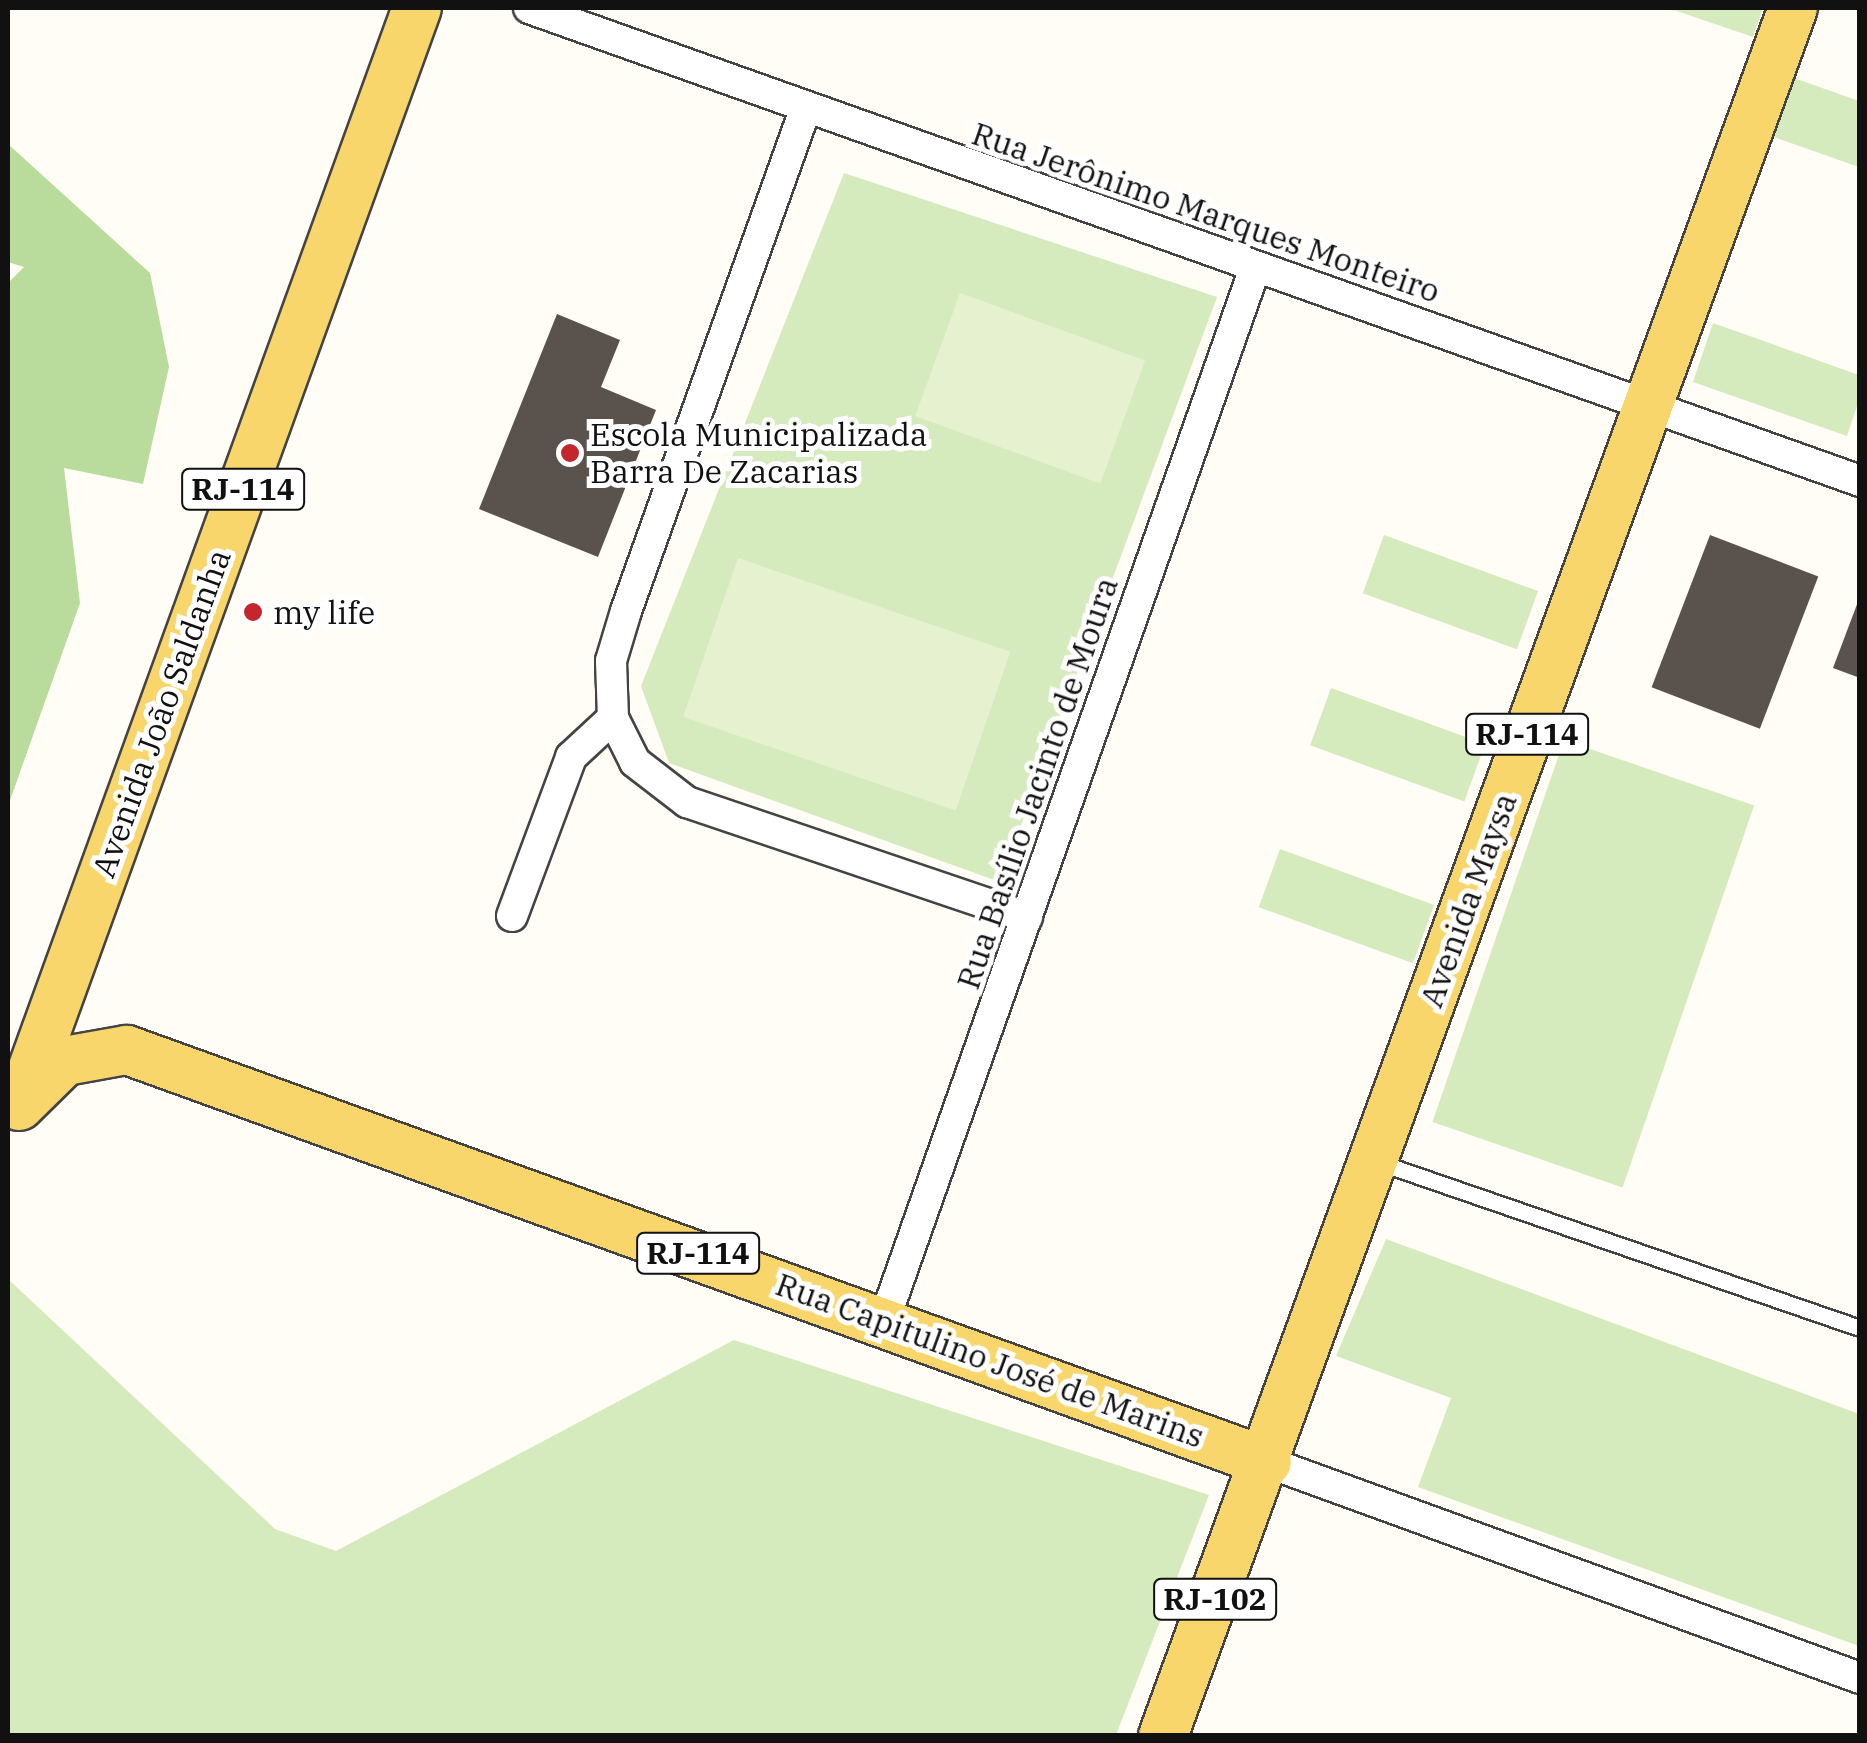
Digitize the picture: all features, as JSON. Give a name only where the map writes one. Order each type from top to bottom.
[{"type":"main road","name":"Avenida João Saldanha","points":[[13,1121],[417,8]]},
{"type":"main road","name":"Avenida Maysa","points":[[1162,1736],[1267,1462],[1646,404],[1793,8]]},
{"type":"main road","name":"Rua Capitulino José de Marins","points":[[68,970],[82,1024],[128,1050],[884,1320],[1267,1462]]},
{"type":"main road","name":"RJ-114","points":[[13,1121],[65,1062],[128,1050]]},
{"type":"street","name":"Rua Jerônimo Marques Monteiro","points":[[528,8],[1860,481]]},
{"type":"street","points":[[806,107],[626,611],[611,661],[614,718],[634,762],[687,802],[1026,917]]},
{"type":"street","name":"Rua Basílio Jacinto de Moura","points":[[884,1320],[1255,268]]},
{"type":"street","points":[[512,916],[572,757],[614,718]]},
{"type":"street","name":"Rua Capitulino José de Marins","points":[[1267,1462],[1860,1678]]},
{"type":"lane","points":[[1374,1160],[1857,1327]]},
{"type":"green space","points":[[1668,8],[1763,8],[1753,37]]},
{"type":"green space","points":[[1794,78],[1859,101],[1859,167],[1774,137]]},
{"type":"green space","points":[[8,144],[150,273],[169,367],[143,484],[64,468],[80,603],[8,806],[8,283],[24,267],[8,262]]},
{"type":"green space","points":[[844,173],[1217,297],[1000,882],[669,763],[641,686]]},
{"type":"green space","points":[[960,293],[1145,360],[1100,483],[915,416]]},
{"type":"green space","points":[[1713,323],[1859,375],[1859,400],[1847,436],[1693,382]]},
{"type":"green space","points":[[1384,535],[1538,591],[1517,649],[1363,593]]},
{"type":"green space","points":[[738,558],[1010,652],[956,811],[683,717]]},
{"type":"green space","points":[[1331,688],[1485,744],[1464,801],[1310,745]]},
{"type":"green space","points":[[1564,740],[1754,805],[1623,1187],[1432,1122]]},
{"type":"green space","points":[[1280,849],[1434,905],[1413,963],[1259,907]]},
{"type":"green space","points":[[1386,1239],[1859,1414],[1859,1646],[1418,1487],[1451,1398],[1336,1356]]},
{"type":"green space","points":[[8,1279],[275,1529],[336,1551],[734,1340],[1209,1495],[1116,1735],[8,1735]]},
{"type":"building","points":[[557,314],[620,340],[601,387],[656,410],[598,557],[479,509]]},
{"type":"building","points":[[1710,535],[1818,577],[1760,729],[1652,687]]},
{"type":"building","points":[[1860,599],[1860,678],[1833,668]]},
{"type":"place","name":"Escola Municipalizada Barra De Zacarias","points":[[570,453]]},
{"type":"place","name":"my life","points":[[253,612]]}]
